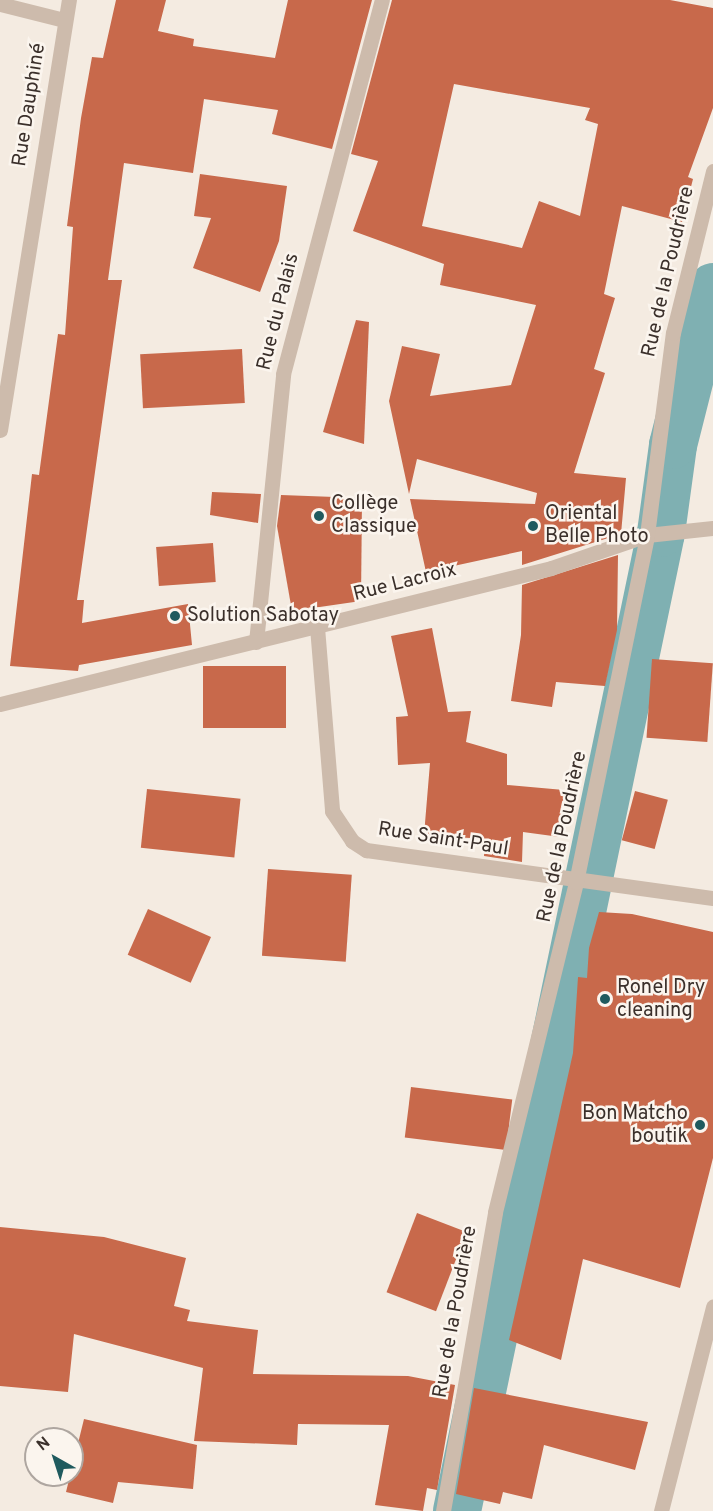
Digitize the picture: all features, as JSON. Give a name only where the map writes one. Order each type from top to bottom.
[{"type":"street","name":"Rue Dauphiné","points":[[0,430],[69,0]]},
{"type":"street","name":"Rue du Palais","points":[[256,642],[283,374],[382,0]]},
{"type":"street","points":[[0,4],[64,20]]},
{"type":"street","name":"Rue de la Poudrière","points":[[443,1511],[495,1212],[576,882],[647,535],[673,333],[713,171]]},
{"type":"street","name":"Rue Lacroix","points":[[0,704],[551,568],[647,535],[713,528]]},
{"type":"street","name":"Rue Saint-Paul","points":[[317,627],[332,811],[352,841],[366,850],[576,882],[713,898]]},
{"type":"street","points":[[661,1511],[713,1307]]},
{"type":"building","points":[[116,0],[166,0],[158,31],[194,39],[193,46],[275,58],[288,0],[372,0],[332,149],[272,134],[278,110],[204,99],[193,173],[124,163],[108,280],[122,280],[77,600],[84,600],[82,623],[188,604],[192,645],[79,665],[78,671],[10,666],[32,474],[39,475],[58,334],[65,335],[73,227],[67,226],[81,118],[92,57],[103,58]]},
{"type":"building","points":[[392,0],[670,0],[713,8],[713,108],[688,177],[693,179],[682,222],[622,206],[604,294],[615,298],[594,369],[605,373],[574,473],[626,478],[621,534],[522,565],[522,551],[426,572],[410,499],[535,504],[537,493],[417,459],[409,494],[389,401],[402,346],[440,354],[430,396],[511,385],[536,305],[440,285],[444,264],[353,231],[378,161],[351,154]],"holes":[[[454,84],[590,108],[585,120],[598,124],[580,216],[539,201],[522,248],[422,226]]]},
{"type":"building","points":[[200,174],[287,186],[279,241],[260,292],[193,268],[211,218],[194,216]]},
{"type":"building","points":[[356,320],[369,322],[364,444],[323,432]]},
{"type":"building","points":[[242,349],[245,403],[143,408],[140,354]]},
{"type":"building","points":[[212,492],[261,494],[258,523],[210,515]]},
{"type":"building","points":[[281,495],[362,498],[361,601],[292,611],[277,526]]},
{"type":"building","points":[[213,543],[216,582],[159,586],[156,547]]},
{"type":"building","points":[[618,555],[617,630],[605,686],[556,682],[552,707],[511,701],[521,635],[522,585]]},
{"type":"building","points":[[432,628],[448,712],[471,711],[466,742],[507,754],[507,785],[564,790],[560,837],[523,832],[522,862],[484,856],[485,839],[424,835],[430,763],[398,765],[396,717],[408,716],[391,636]]},
{"type":"building","points":[[652,659],[713,663],[707,742],[646,738]]},
{"type":"building","points":[[203,666],[286,666],[286,728],[203,728]]},
{"type":"building","points":[[147,789],[240,799],[234,858],[141,848]]},
{"type":"building","points":[[635,791],[668,800],[655,849],[622,840]]},
{"type":"building","points":[[268,869],[352,875],[346,962],[262,956]]},
{"type":"building","points":[[148,909],[211,937],[191,983],[128,955]]},
{"type":"building","points":[[599,912],[632,914],[713,932],[713,1158],[680,1288],[583,1259],[561,1360],[509,1340],[573,1053],[578,977],[587,978],[589,948]]},
{"type":"building","points":[[411,1087],[512,1099],[506,1150],[405,1138]]},
{"type":"building","points":[[417,1213],[466,1232],[436,1311],[387,1292]]},
{"type":"building","points":[[0,1227],[104,1237],[186,1258],[174,1306],[190,1310],[187,1321],[258,1330],[253,1374],[408,1376],[455,1385],[437,1490],[427,1488],[423,1511],[375,1505],[389,1425],[298,1424],[297,1445],[194,1441],[203,1368],[74,1334],[68,1392],[0,1386]]},
{"type":"building","points":[[474,1388],[648,1422],[635,1470],[544,1445],[532,1499],[503,1492],[500,1504],[456,1494]]},
{"type":"building","points":[[84,1419],[197,1445],[193,1489],[118,1482],[113,1503],[66,1492],[67,1487],[84,1487],[84,1427],[82,1427]]},
{"type":"waterway","points":[[457,1511],[661,533],[673,445],[713,287]]},
{"type":"place","name":"Collège Classique","points":[[319,516]]},
{"type":"place","name":"Oriental Belle Photo","points":[[533,526]]},
{"type":"place","name":"Solution Sabotay","points":[[175,616]]},
{"type":"place","name":"Ronel Dry cleaning","points":[[605,999]]},
{"type":"place","name":"Bon Matcho boutik","points":[[700,1125]]}]
